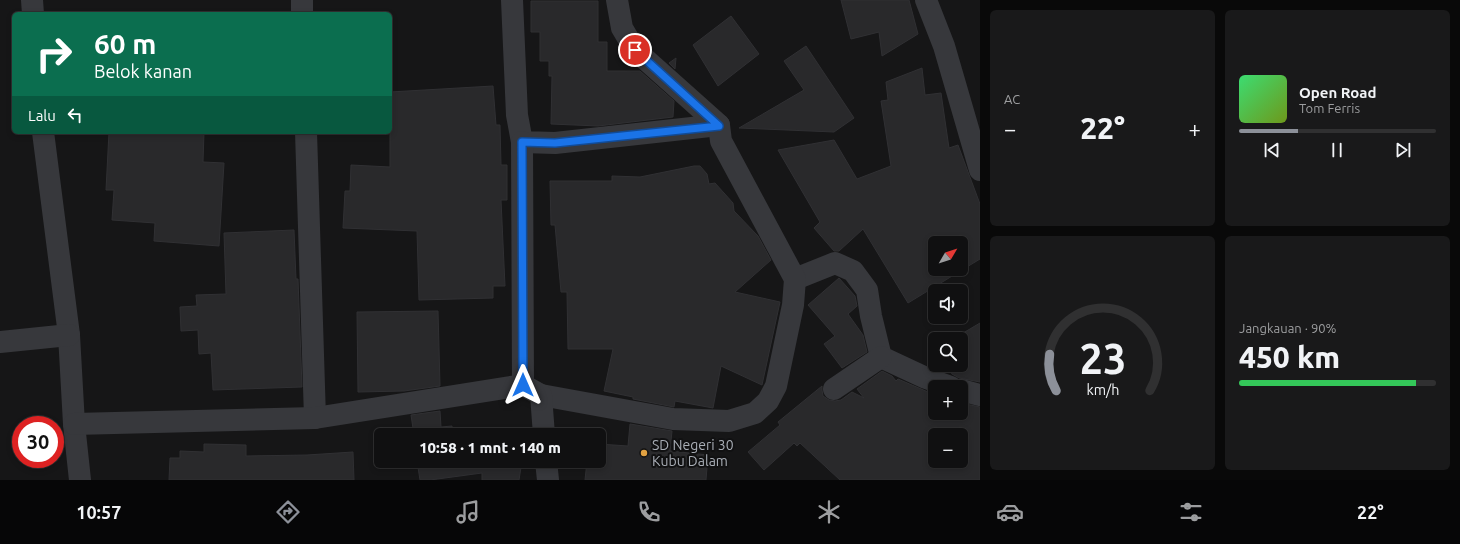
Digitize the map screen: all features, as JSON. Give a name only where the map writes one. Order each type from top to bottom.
[{"type":"street","points":[[32,0],[33,12]]},
{"type":"street","points":[[302,0],[302,12]]},
{"type":"street","points":[[512,0],[518,115],[522,142],[532,390],[542,428]]},
{"type":"street","points":[[74,424],[315,418],[532,390],[673,419],[729,421],[755,413],[768,401],[776,386],[792,306],[795,279],[721,141],[719,126],[635,50],[622,28],[617,0]]},
{"type":"street","points":[[926,0],[944,46],[980,170]]},
{"type":"street","points":[[522,142],[555,143],[719,126]]},
{"type":"street","points":[[43,134],[66,335],[80,480]]},
{"type":"street","points":[[306,134],[315,418]]},
{"type":"street","points":[[795,279],[835,263],[853,270],[867,290],[871,316],[881,357]]},
{"type":"street","points":[[0,342],[66,335]]},
{"type":"street","points":[[881,357],[932,380]]},
{"type":"street","points":[[834,389],[881,357]]},
{"type":"street","points":[[968,392],[980,395]]},
{"type":"street","points":[[547,468],[548,480]]},
{"type":"building","points":[[841,0],[909,0],[918,34],[882,56],[879,32],[851,39]]},
{"type":"building","points":[[531,1],[598,1],[598,42],[607,42],[607,71],[640,71],[674,101],[673,117],[598,126],[551,124],[552,76],[549,76],[549,61],[540,61],[540,32],[531,32]]},
{"type":"building","points":[[731,16],[759,54],[718,86],[693,45]]},
{"type":"building","points":[[806,46],[854,118],[834,132],[739,128],[804,90],[784,61]]},
{"type":"building","points":[[676,58],[675,69],[669,63]]},
{"type":"building","points":[[922,68],[925,95],[941,93],[949,148],[958,145],[980,204],[980,259],[968,266],[968,236],[928,236],[928,276],[952,276],[939,284],[928,284],[928,291],[908,303],[863,229],[839,251],[834,251],[814,228],[820,222],[778,150],[834,140],[857,179],[891,166],[881,101],[888,100],[886,82]]},
{"type":"building","points":[[493,86],[496,125],[500,125],[501,165],[507,165],[507,200],[501,200],[505,286],[493,286],[493,298],[419,300],[417,231],[343,228],[345,191],[350,191],[351,165],[390,167],[392,92]]},
{"type":"building","points":[[109,134],[204,134],[203,162],[224,163],[219,246],[154,241],[155,223],[112,220],[114,190],[106,190]]},
{"type":"building","points":[[700,166],[707,174],[709,184],[715,183],[733,203],[734,211],[758,236],[771,260],[735,292],[780,302],[762,385],[721,366],[713,408],[675,401],[674,407],[633,399],[633,397],[604,391],[613,349],[568,349],[567,292],[561,292],[555,225],[551,225],[550,181],[612,181],[612,176],[640,177]]},
{"type":"building","points":[[294,230],[296,279],[298,279],[302,387],[213,390],[211,353],[199,354],[198,330],[181,331],[180,307],[197,306],[196,295],[226,294],[224,233]]},
{"type":"building","points":[[839,278],[855,296],[857,306],[848,314],[863,335],[867,352],[842,368],[824,344],[835,336],[808,305]]},
{"type":"building","points":[[438,311],[440,386],[404,391],[358,392],[357,312]]},
{"type":"building","points":[[980,323],[980,382],[959,378],[951,372],[968,372],[968,332],[965,332]]},
{"type":"building","points":[[882,371],[892,376],[896,381],[898,379],[928,392],[928,420],[968,420],[968,404],[980,407],[980,480],[840,480],[800,443],[797,446],[794,443],[764,470],[748,452],[780,425],[778,422],[822,386],[823,396],[829,400],[841,400],[852,392],[864,398],[857,389]]},
{"type":"building","points":[[440,411],[441,427],[452,426],[452,428],[413,428],[411,415]]},
{"type":"building","name":"SD Negeri 30 Kubu Dalam","points":[[630,424],[672,431],[670,451],[708,455],[706,480],[585,480],[586,468],[606,468],[606,444],[628,446]]},
{"type":"building","points":[[204,444],[246,445],[246,456],[307,455],[353,452],[354,480],[169,480],[170,458],[180,458],[180,451],[204,452]]},
{"type":"building","points":[[418,468],[521,468],[519,480],[482,480],[482,473],[420,480]]},
{"type":"place","name":"SD Negeri 30 Kubu Dalam","points":[[644,453]]},
{"type":"route","points":[[523,385],[522,142],[555,143],[719,126],[635,50]]}]
